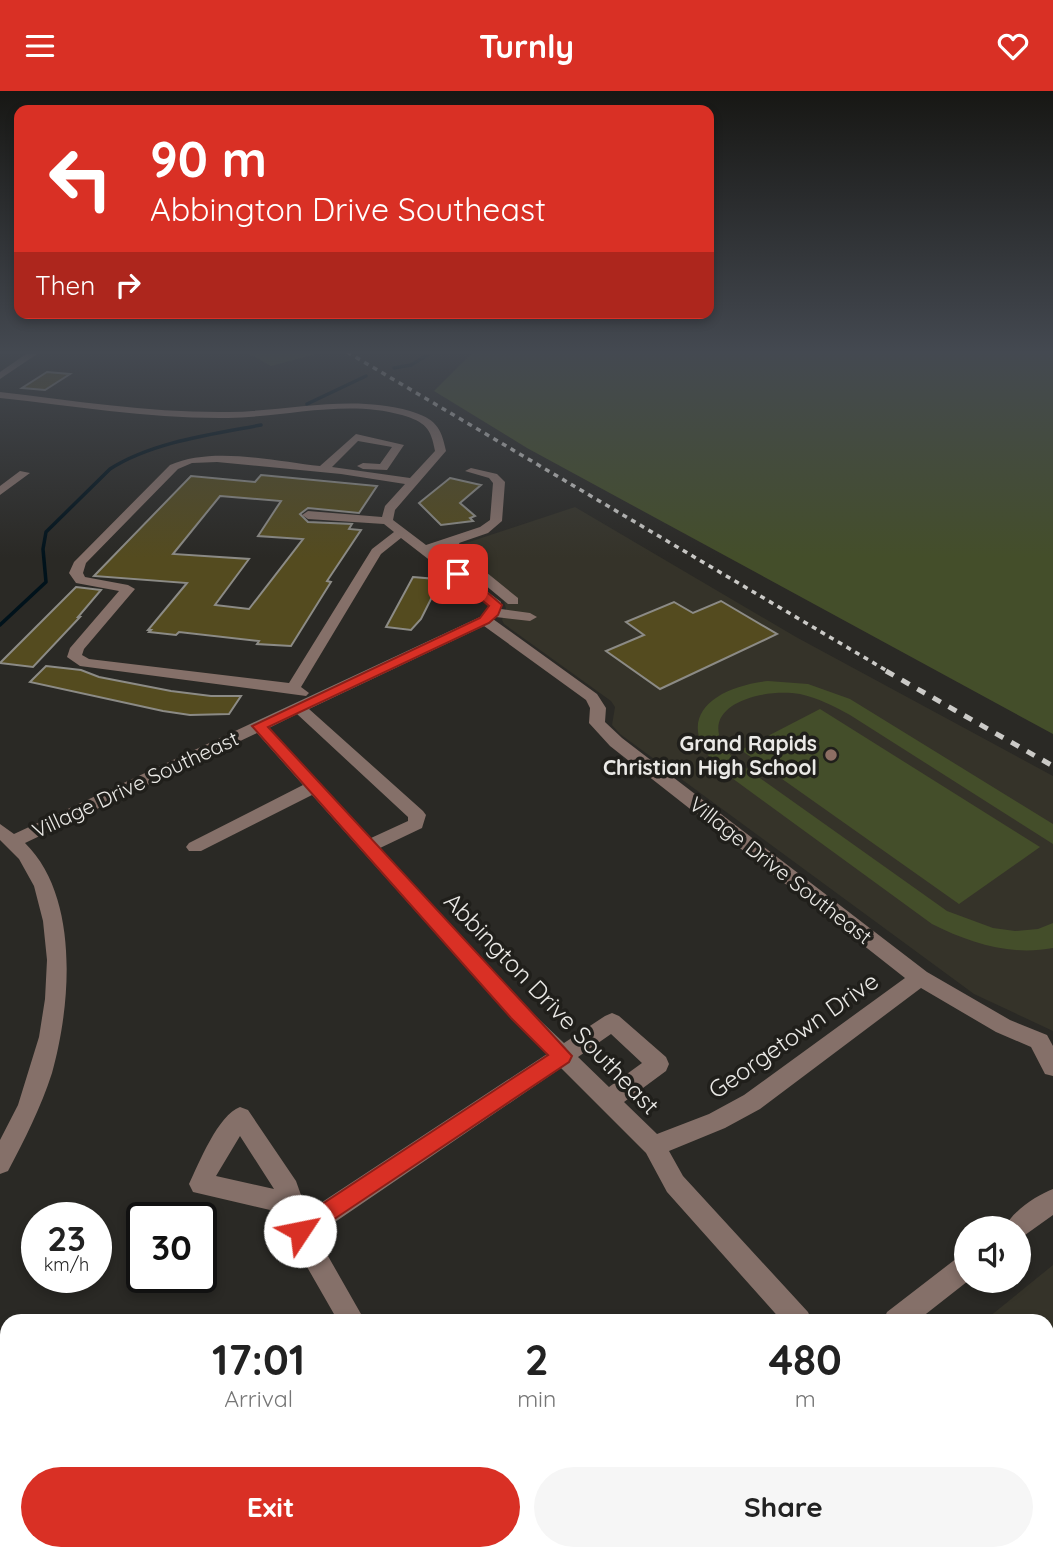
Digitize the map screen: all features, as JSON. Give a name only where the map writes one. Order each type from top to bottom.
[{"type":"street","points":[[387,521],[389,509],[439,456],[441,438],[428,423],[422,421]]},
{"type":"street","points":[[326,466],[356,437],[399,445],[383,468],[326,466],[216,459],[190,460],[174,467],[80,562],[76,573],[82,580],[128,589],[77,648],[74,657],[85,663],[293,688],[305,704],[417,815],[416,824],[368,847]]},
{"type":"street","points":[[326,466],[413,482]]},
{"type":"street","points":[[425,550],[484,530],[496,520],[499,482],[493,476],[471,471]]},
{"type":"street","points":[[0,492],[24,473]]},
{"type":"street","points":[[308,515],[387,521],[425,550],[490,611],[530,617]]},
{"type":"street","points":[[293,688],[376,552],[400,533]]},
{"type":"street","points":[[452,541],[459,557],[513,601]]},
{"type":"street","name":"Village Drive Southeast","points":[[7,836],[259,726],[490,611],[592,697],[598,708],[597,723],[616,742],[920,978],[1003,1026],[1039,1041],[1053,1067]]},
{"type":"street","name":"Abbington Drive Southeast","points":[[259,726],[518,1012],[654,1146],[676,1184],[793,1314]]},
{"type":"street","points":[[195,847],[314,787]]},
{"type":"street","points":[[0,1163],[29,1106],[42,1067],[57,989],[57,942],[48,903],[34,868],[7,836]]},
{"type":"street","name":"Georgetown Drive","points":[[654,1146],[717,1121],[752,1102],[920,978]]},
{"type":"street","points":[[300,1231],[612,1022],[659,1064],[608,1101]]},
{"type":"street","points":[[1031,1217],[1053,1200]]},
{"type":"street","points":[[292,1204],[300,1231],[348,1314]]},
{"type":"street","points":[[905,1314],[954,1276]]},
{"type":"shaded area","name":"Grand Rapids Christian High School","points":[[575,507],[796,637],[1053,776],[1053,1031],[974,994],[620,734],[612,725],[615,707],[611,701],[504,624],[502,620],[506,609],[503,598],[439,552]]},
{"type":"shaded area","points":[[1053,1265],[1053,1314],[993,1314],[1018,1293],[1031,1293],[1031,1283]]},
{"type":"green space","points":[[482,421],[1053,421],[1053,734],[527,448]]},
{"type":"green space","points":[[768,681],[808,684],[850,699],[1053,824],[1053,844],[850,715],[807,696],[783,693],[764,694],[747,699],[732,706],[722,716],[718,728],[722,743],[736,761],[947,911],[993,928],[1015,931],[1038,929],[1053,923],[1053,948],[1006,949],[961,937],[932,924],[721,770],[706,752],[699,735],[699,721],[704,709],[715,698],[730,690]]},
{"type":"green space","points":[[820,709],[1040,847],[959,904],[741,750]]},
{"type":"building","points":[[261,475],[377,486],[359,513],[308,508],[300,514],[308,522],[352,524],[349,529],[361,530],[327,581],[331,582],[291,646],[257,644],[259,641],[179,632],[176,635],[149,632],[187,583],[94,576],[191,476],[255,482]],"holes":[[[220,496],[281,501],[258,536],[303,539],[249,609],[215,605],[249,559],[173,554]]]},
{"type":"building","points":[[450,478],[481,485],[460,503],[475,516],[470,518],[473,521],[441,525],[419,503]]},
{"type":"building","points":[[413,577],[436,579],[436,589],[421,619],[411,630],[386,627]]},
{"type":"building","points":[[76,587],[101,590],[80,617],[33,667],[0,663]]},
{"type":"building","points":[[721,601],[777,634],[660,689],[606,651],[644,635],[626,622],[674,602],[693,613]]},
{"type":"building","points":[[46,666],[81,670],[99,677],[171,691],[211,696],[241,696],[229,714],[190,715],[163,711],[30,682]]},
{"type":"waterway","points":[[0,625],[46,582],[43,549],[46,532],[110,469],[164,446],[261,425]]},
{"type":"railway","points":[[463,421],[889,672]]},
{"type":"railway","points":[[886,671],[1053,766]]},
{"type":"place","name":"Grand Rapids Christian High School","points":[[831,755]]},
{"type":"route","points":[[300,1231],[562,1056],[518,1012],[259,726],[485,620],[493,613],[496,605],[458,574]]}]
